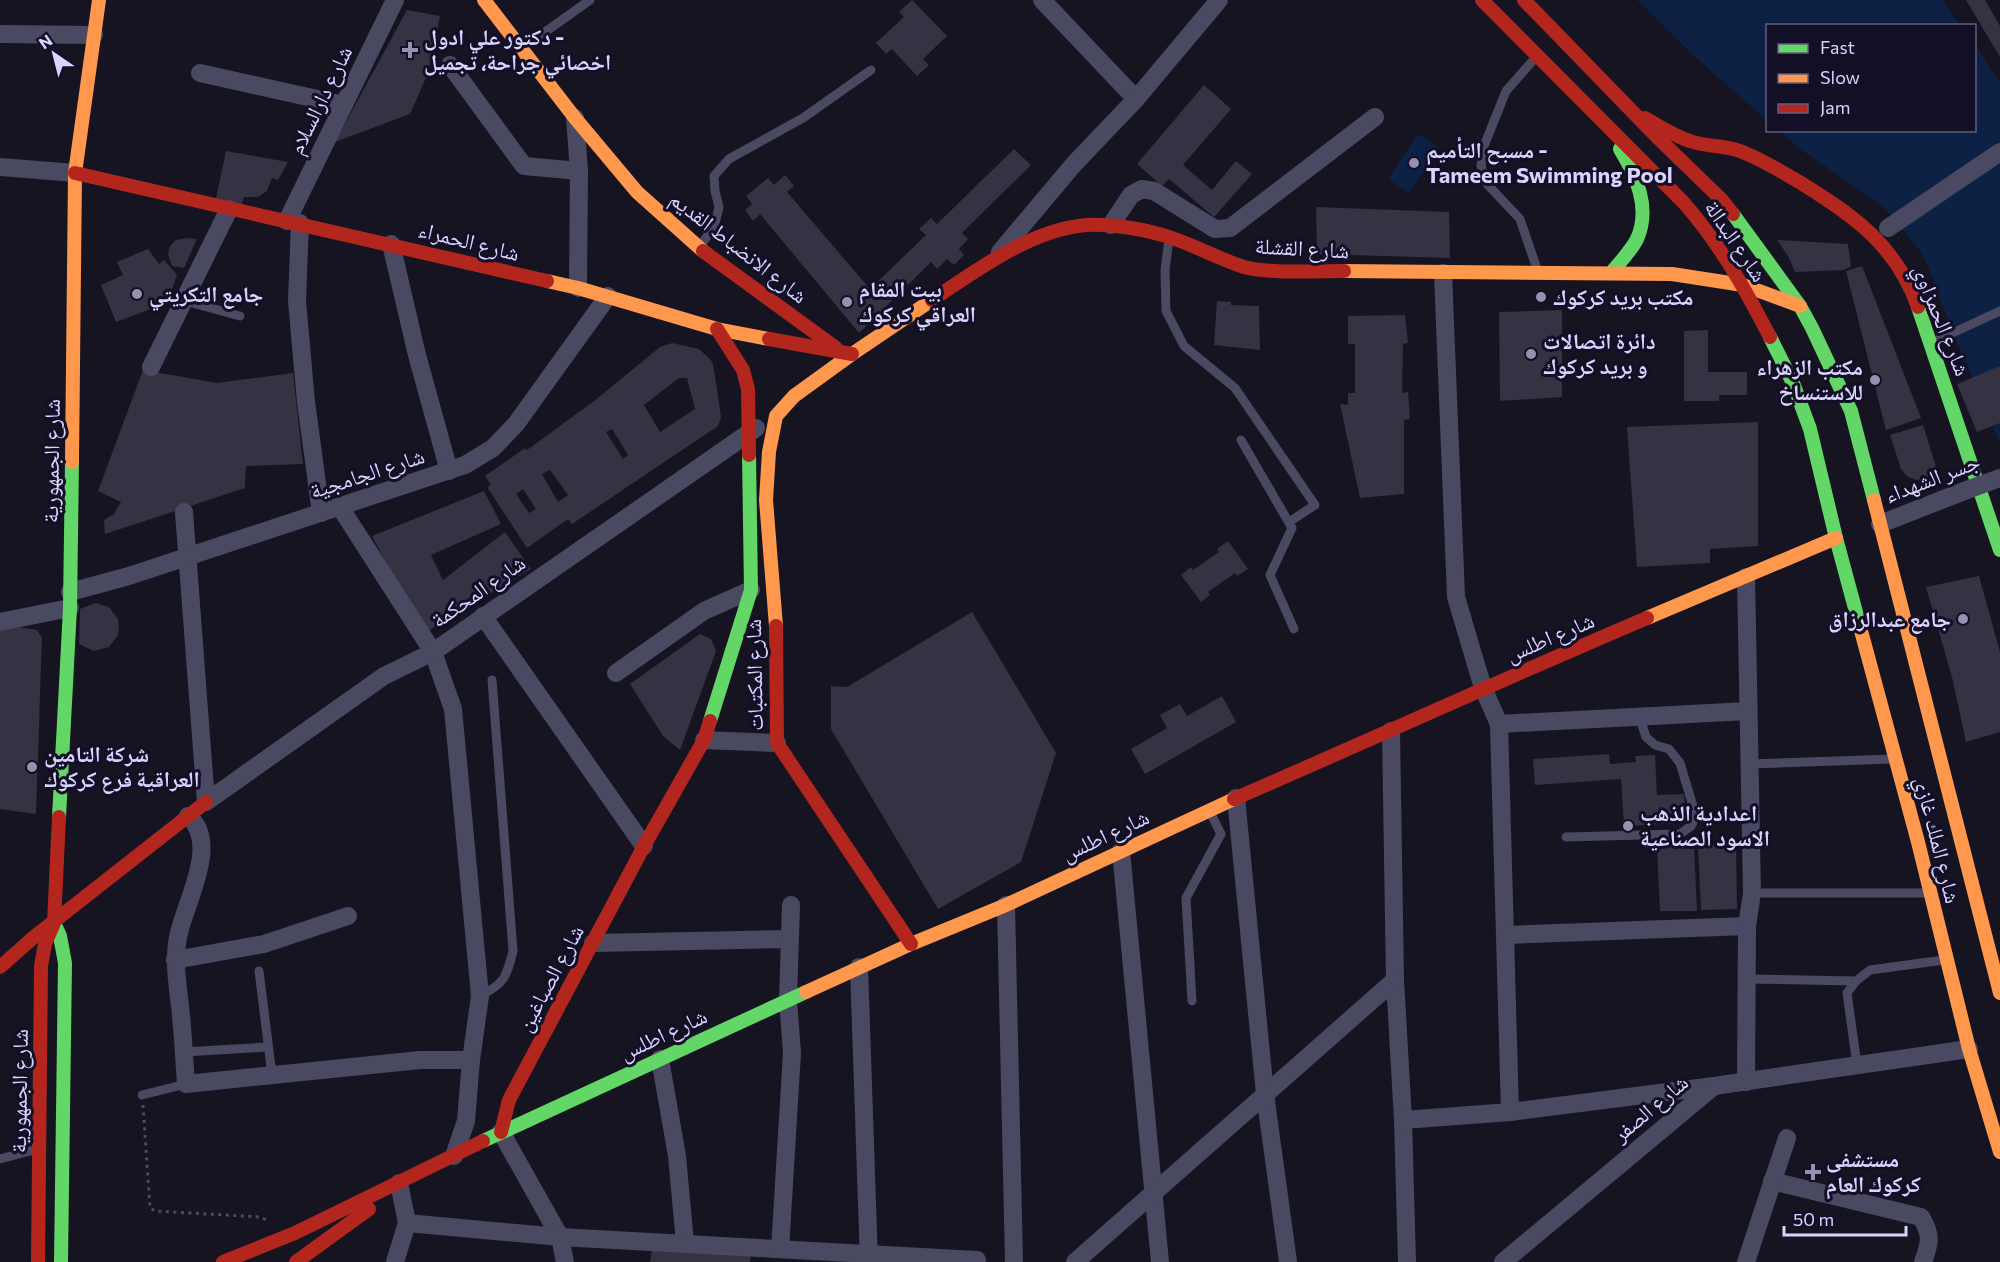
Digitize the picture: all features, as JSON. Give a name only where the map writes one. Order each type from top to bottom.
[{"type":"street","name":"شارع الجمهورية","points":[[38,1262],[42,966],[45,944],[54,923],[70,600],[75,173],[99,0]]},
{"type":"street","name":"شارع دارالسلام","points":[[294,222],[344,105],[395,0]]},
{"type":"street","name":"شارع الانضباط القديم","points":[[483,0],[574,118],[637,192],[699,248],[847,353]]},
{"type":"street","points":[[1042,0],[1136,99]]},
{"type":"street","points":[[995,258],[1074,164],[1136,99],[1219,0]]},
{"type":"street","name":"شارع البدالة","points":[[1482,0],[1536,57],[1684,203],[1721,249],[1743,285],[1793,383],[1810,429],[1836,538]]},
{"type":"street","name":"شارع البدالة","points":[[1524,0],[1659,139],[1722,200],[1800,306],[1851,411],[1880,524]]},
{"type":"street","points":[[0,34],[94,35]]},
{"type":"street","points":[[450,65],[524,166],[579,171]]},
{"type":"street","points":[[200,73],[344,105]]},
{"type":"street","name":"شارع الحمزاوي","points":[[1633,111],[1688,141],[1731,148],[1763,160],[1842,208],[1876,237],[1901,270],[1915,298],[2000,550]]},
{"type":"street","points":[[1111,225],[1131,195],[1142,189],[1154,191],[1215,229],[1230,228],[1375,117]]},
{"type":"street","points":[[574,118],[579,171],[578,288]]},
{"type":"street","points":[[1598,118],[1630,168],[1641,194],[1643,209],[1642,224],[1636,239],[1611,273]]},
{"type":"street","points":[[1713,192],[1711,166],[1731,148]]},
{"type":"street","points":[[1888,228],[2000,152]]},
{"type":"street","points":[[0,167],[75,173]]},
{"type":"street","name":"شارع الحمراء","points":[[75,173],[392,243],[578,288],[717,329],[847,353]]},
{"type":"street","points":[[151,367],[230,209]]},
{"type":"street","points":[[294,222],[297,301],[306,402],[321,513]]},
{"type":"street","name":"شارع القشلة","points":[[780,410],[847,353],[995,258],[1047,234],[1085,225],[1111,225],[1170,237],[1245,267],[1283,271],[1672,274],[1743,285],[1800,306]]},
{"type":"street","points":[[1721,249],[1737,248],[1743,243],[1744,231]]},
{"type":"street","points":[[392,243],[417,355],[449,471]]},
{"type":"street","points":[[1443,273],[1456,597],[1482,687],[1499,723],[1510,1112]]},
{"type":"street","name":"شارع الجامجية","points":[[0,622],[70,600],[129,576],[449,471],[480,457],[506,437],[608,296]]},
{"type":"street","name":"شارع المكتبات","points":[[644,846],[704,741],[751,590],[748,389],[743,370],[717,329]]},
{"type":"street","name":"شارع المكتبات","points":[[780,410],[769,452],[766,500],[776,629],[777,743],[911,944]]},
{"type":"street","name":"شارع المحكمة","points":[[206,802],[384,676],[433,652],[780,410]]},
{"type":"street","name":"جسر الشهداء","points":[[1880,524],[2000,478]]},
{"type":"street","points":[[1827,498],[1836,504],[1852,506],[1866,499],[1872,490]]},
{"type":"street","points":[[340,507],[433,652],[453,709],[480,996],[471,1060],[466,1121],[454,1156]]},
{"type":"street","points":[[0,967],[15,952],[206,802],[184,512]]},
{"type":"street","name":"شارع الملك غازي","points":[[1880,524],[1996,961],[2000,993]]},
{"type":"street","name":"شارع اطلس","points":[[399,1184],[501,1132],[788,1000],[911,944],[1006,905],[1209,810],[1391,731],[1482,687],[1836,538]]},
{"type":"street","name":"شارع الملك غازي","points":[[1836,538],[1969,1049],[2000,1152]]},
{"type":"street","points":[[1746,577],[1752,893],[1747,926],[1746,1082]]},
{"type":"street","points":[[616,673],[704,611],[751,590]]},
{"type":"street","points":[[483,616],[644,846]]},
{"type":"street","points":[[1499,723],[1748,711]]},
{"type":"street","points":[[1391,731],[1395,980],[1403,1120],[1407,1262]]},
{"type":"street","points":[[704,741],[777,743]]},
{"type":"street","points":[[1236,798],[1265,1094],[1288,1262]]},
{"type":"street","points":[[188,816],[199,829],[201,850],[195,882],[179,932],[175,960],[186,1084],[420,1060],[471,1060]]},
{"type":"street","name":"شارع الصباغين","points":[[501,1132],[510,1100],[644,846]]},
{"type":"street","points":[[1121,851],[1160,1262]]},
{"type":"street","points":[[770,1253],[792,1053],[788,1000],[791,905]]},
{"type":"street","points":[[1006,905],[1014,1262]]},
{"type":"street","points":[[175,960],[264,944],[348,916]]},
{"type":"street","name":"شارع الجمهورية","points":[[54,923],[60,936],[65,963],[61,1262]]},
{"type":"street","points":[[1506,935],[1747,926]]},
{"type":"street","points":[[593,943],[790,939]]},
{"type":"street","points":[[859,968],[868,1258]]},
{"type":"street","points":[[1076,1262],[1395,980]]},
{"type":"street","name":"شارع الصفر","points":[[1503,1262],[1714,1086],[1969,1049]]},
{"type":"street","points":[[660,1059],[677,1156],[686,1243]]},
{"type":"street","points":[[1403,1120],[1510,1112],[1714,1086]]},
{"type":"street","points":[[501,1132],[560,1238],[565,1262]]},
{"type":"street","points":[[1746,1262],[1787,1138]]},
{"type":"street","points":[[1772,1181],[1921,1217],[1929,1230],[1929,1246],[1923,1262]]},
{"type":"street","points":[[224,1262],[295,1233],[399,1184]]},
{"type":"street","points":[[396,1262],[407,1222],[399,1184]]},
{"type":"street","points":[[296,1262],[347,1227],[399,1184]]},
{"type":"street","points":[[407,1222],[560,1238],[686,1243],[770,1253],[977,1260]]},
{"type":"lane","points":[[522,48],[590,0]]},
{"type":"lane","points":[[1536,57],[1506,92],[1484,146],[1481,166],[1487,184],[1520,219],[1538,274]]},
{"type":"lane","points":[[699,248],[714,227],[719,207],[714,176],[729,159],[803,118],[871,70]]},
{"type":"lane","points":[[1170,237],[1165,270],[1166,311],[1184,346],[1235,388],[1315,505],[1289,522]]},
{"type":"lane","points":[[185,301],[240,316]]},
{"type":"lane","points":[[1931,343],[2000,311]]},
{"type":"lane","points":[[1241,440],[1292,528],[1270,575],[1294,629]]},
{"type":"lane","points":[[480,996],[498,986],[508,973],[513,951],[492,680]]},
{"type":"lane","points":[[1566,837],[1680,834],[1691,826],[1696,816],[1680,764],[1669,749],[1655,745],[1646,737],[1639,716]]},
{"type":"lane","points":[[1749,764],[1895,759]]},
{"type":"lane","points":[[1192,1001],[1186,898],[1221,834],[1209,810]]},
{"type":"lane","points":[[1752,893],[1930,893]]},
{"type":"lane","points":[[1857,1065],[1847,993],[1856,981],[1870,970],[1947,960]]},
{"type":"lane","points":[[259,971],[272,1075]]},
{"type":"lane","points":[[1747,979],[1856,981]]},
{"type":"lane","points":[[183,1052],[268,1047]]},
{"type":"lane","points":[[142,1095],[186,1084]]},
{"type":"lane","points":[[0,1159],[39,1149]]},
{"type":"path","points":[[142,1095],[150,1208],[155,1211],[260,1217],[295,1233]]},
{"type":"water","points":[[1637,0],[1942,0],[1959,24],[1766,24],[1766,119],[1695,57]]},
{"type":"water","points":[[1976,47],[2000,82],[2000,443],[1921,252],[1884,207],[1803,151],[1780,132],[1976,132]]},
{"type":"water","name":"مسبح التأميم - Tameem Swimming Pool","points":[[1418,134],[1439,148],[1409,193],[1388,179]]},
{"type":"building","points":[[912,0],[947,36],[923,59],[929,65],[917,76],[892,49],[886,54],[876,43],[904,17],[899,12]]},
{"type":"building","points":[[1966,0],[1985,0],[2000,26],[2000,57]]},
{"type":"building","points":[[407,10],[440,16],[428,73],[410,114],[335,142]]},
{"type":"building","points":[[1204,85],[1231,109],[1183,165],[1212,190],[1236,161],[1252,174],[1214,217],[1169,179],[1162,186],[1137,164]]},
{"type":"building","points":[[1014,149],[1031,165],[962,233],[968,239],[959,249],[964,255],[954,265],[947,259],[937,269],[931,262],[859,333],[760,214],[753,221],[745,210],[752,204],[746,196],[768,178],[774,185],[785,175],[794,186],[787,192],[870,289],[926,235],[919,229],[931,218],[937,224]]},
{"type":"building","points":[[226,151],[288,162],[278,180],[272,178],[267,191],[258,197],[244,197],[241,206],[216,198]]},
{"type":"building","points":[[1316,207],[1449,212],[1450,258],[1317,254]]},
{"type":"building","points":[[197,239],[184,268],[172,266],[168,254],[170,246],[176,240]]},
{"type":"building","points":[[1777,240],[1848,244],[1851,267],[1843,270],[1795,272]]},
{"type":"building","name":"جامع التكريتي","points":[[148,249],[159,264],[164,260],[177,275],[167,303],[116,322],[101,285],[123,275],[117,262]]},
{"type":"building","points":[[1862,266],[1921,418],[1886,430],[1846,271]]},
{"type":"building","points":[[1217,301],[1231,302],[1231,305],[1259,306],[1260,350],[1214,345]]},
{"type":"building","name":"دائرة اتصالات و بريد كركوك","points":[[1562,310],[1562,397],[1500,401],[1499,312]]},
{"type":"building","points":[[1405,315],[1408,343],[1403,344],[1402,393],[1408,392],[1410,419],[1404,420],[1404,494],[1360,498],[1340,404],[1348,405],[1348,393],[1355,393],[1355,344],[1348,344],[1348,316]]},
{"type":"building","points":[[1708,330],[1708,372],[1747,372],[1747,395],[1719,395],[1719,401],[1684,401],[1684,331]]},
{"type":"building","points":[[672,343],[699,349],[710,359],[713,364],[720,409],[721,418],[718,426],[572,524],[568,519],[527,548],[487,487],[491,485],[485,476],[525,448],[527,450],[594,401],[660,347]],"holes":[[[679,378],[687,378],[695,409],[660,432],[644,405]],[[612,429],[628,455],[623,459],[606,432]],[[550,470],[568,495],[558,502],[542,474]],[[523,489],[536,509],[529,513],[516,494]]]},
{"type":"building","points":[[2000,366],[2000,423],[1977,432],[1957,384]]},
{"type":"building","points":[[143,370],[217,383],[293,373],[303,464],[246,466],[245,488],[105,534],[104,520],[114,514],[121,502],[98,491]]},
{"type":"building","points":[[1758,422],[1758,546],[1710,549],[1710,563],[1637,567],[1627,427]]},
{"type":"building","points":[[1923,425],[1937,470],[1925,479],[1917,480],[1908,477],[1901,469],[1890,435]]},
{"type":"building","points":[[484,491],[501,524],[431,555],[443,580],[505,532],[531,569],[423,634],[372,536]]},
{"type":"building","points":[[1228,541],[1248,569],[1237,576],[1235,573],[1208,592],[1210,595],[1201,602],[1181,575],[1191,567],[1193,570],[1219,552],[1217,549]]},
{"type":"building","name":"جامع عبدالرزاق","points":[[1979,576],[2000,652],[2000,732],[1966,742],[1952,677],[1926,587]]},
{"type":"building","points":[[95,603],[109,607],[118,619],[119,627],[118,635],[109,647],[94,651],[79,644],[80,609]]},
{"type":"building","points":[[972,612],[1056,753],[1021,862],[938,909],[831,729],[831,686],[847,687]]},
{"type":"building","points":[[19,627],[37,630],[42,638],[36,814],[0,809],[0,630]]},
{"type":"building","points":[[700,634],[711,639],[716,651],[680,750],[663,736],[630,684]]},
{"type":"building","points":[[1222,696],[1236,722],[1145,774],[1131,749],[1167,728],[1160,715],[1180,704],[1187,716]]},
{"type":"building","points":[[1609,754],[1610,764],[1636,762],[1635,756],[1655,755],[1657,795],[1684,794],[1686,823],[1624,826],[1621,779],[1535,785],[1533,759]]},
{"type":"building","points":[[1736,845],[1737,909],[1701,910],[1698,846]]},
{"type":"building","points":[[1657,847],[1694,847],[1697,911],[1660,911]]},
{"type":"building","points":[[652,1250],[751,1251],[750,1262],[650,1262]]},
{"type":"traffic: fast","points":[[1611,273],[1637,239],[1642,216],[1640,192],[1620,149]]},
{"type":"traffic: fast","points":[[1733,214],[1800,306],[1812,328],[1851,411],[1874,500]]},
{"type":"traffic: fast","points":[[1918,307],[2000,550]]},
{"type":"traffic: fast","points":[[1770,337],[1793,383],[1810,429],[1860,627]]},
{"type":"traffic: fast","points":[[710,721],[751,590],[749,455]]},
{"type":"traffic: fast","points":[[59,817],[70,608],[72,462]]},
{"type":"traffic: fast","points":[[54,923],[60,936],[65,963],[61,1262]]},
{"type":"traffic: fast","points":[[483,1141],[806,992]]},
{"type":"traffic: slow","points":[[72,462],[75,173],[99,0]]},
{"type":"traffic: slow","points":[[484,0],[575,118],[637,192],[703,251]]},
{"type":"traffic: slow","points":[[1344,271],[1672,274],[1743,285],[1800,306]]},
{"type":"traffic: slow","points":[[547,281],[717,329],[769,339]]},
{"type":"traffic: slow","points":[[776,626],[766,500],[769,452],[776,416],[794,396],[932,300]]},
{"type":"traffic: slow","points":[[1874,500],[2000,993]]},
{"type":"traffic: slow","points":[[1647,618],[1836,538]]},
{"type":"traffic: slow","points":[[1860,627],[1918,842],[1969,1049],[2000,1152]]},
{"type":"traffic: slow","points":[[806,992],[911,944],[1006,905],[1234,799]]},
{"type":"traffic: jam","points":[[1482,0],[1684,203],[1709,234],[1731,267],[1770,337]]},
{"type":"traffic: jam","points":[[1524,0],[1659,139],[1722,200],[1733,214]]},
{"type":"traffic: jam","points":[[1645,118],[1684,139],[1734,149],[1756,158],[1801,183],[1839,208],[1856,220],[1885,249],[1909,285],[1918,307]]},
{"type":"traffic: jam","points":[[75,173],[547,281]]},
{"type":"traffic: jam","points":[[932,300],[986,264],[1025,243],[1065,228],[1086,225],[1118,226],[1152,232],[1181,241],[1235,264],[1255,269],[1293,272],[1344,271]]},
{"type":"traffic: jam","points":[[703,251],[836,348]]},
{"type":"traffic: jam","points":[[717,329],[743,370],[748,389],[749,455]]},
{"type":"traffic: jam","points":[[769,339],[852,354]]},
{"type":"traffic: jam","points":[[1234,799],[1647,618]]},
{"type":"traffic: jam","points":[[776,626],[777,743],[911,944]]},
{"type":"traffic: jam","points":[[501,1132],[509,1100],[644,846],[704,740],[710,721]]},
{"type":"traffic: jam","points":[[0,967],[34,937],[206,802]]},
{"type":"traffic: jam","points":[[38,1262],[41,966],[45,944],[54,923],[59,817]]},
{"type":"traffic: jam","points":[[223,1262],[295,1233],[483,1141]]},
{"type":"traffic: jam","points":[[296,1262],[369,1209]]},
{"type":"place","name":"دكتور علي ادول - اخصائي جراحة، تجميل","points":[[410,50]]},
{"type":"place","name":"مسبح التأميم - Tameem Swimming Pool","points":[[1414,163]]},
{"type":"place","name":"جامع التكريتي","points":[[137,294]]},
{"type":"place","name":"مكتب بريد كركوك","points":[[1541,297]]},
{"type":"place","name":"بيت المقام العراقي كركوك","points":[[847,302]]},
{"type":"place","name":"دائرة اتصالات و بريد كركوك","points":[[1531,354]]},
{"type":"place","name":"مكتب الزهراء للاستنساخ","points":[[1875,380]]},
{"type":"place","name":"جامع عبدالرزاق","points":[[1963,619]]},
{"type":"place","name":"شركة التامين العراقية فرع كركوك","points":[[32,767]]},
{"type":"place","name":"اعدادية الذهب الاسود الصناعية","points":[[1628,826]]},
{"type":"place","name":"مستشفى كركوك العام","points":[[1813,1172]]}]
